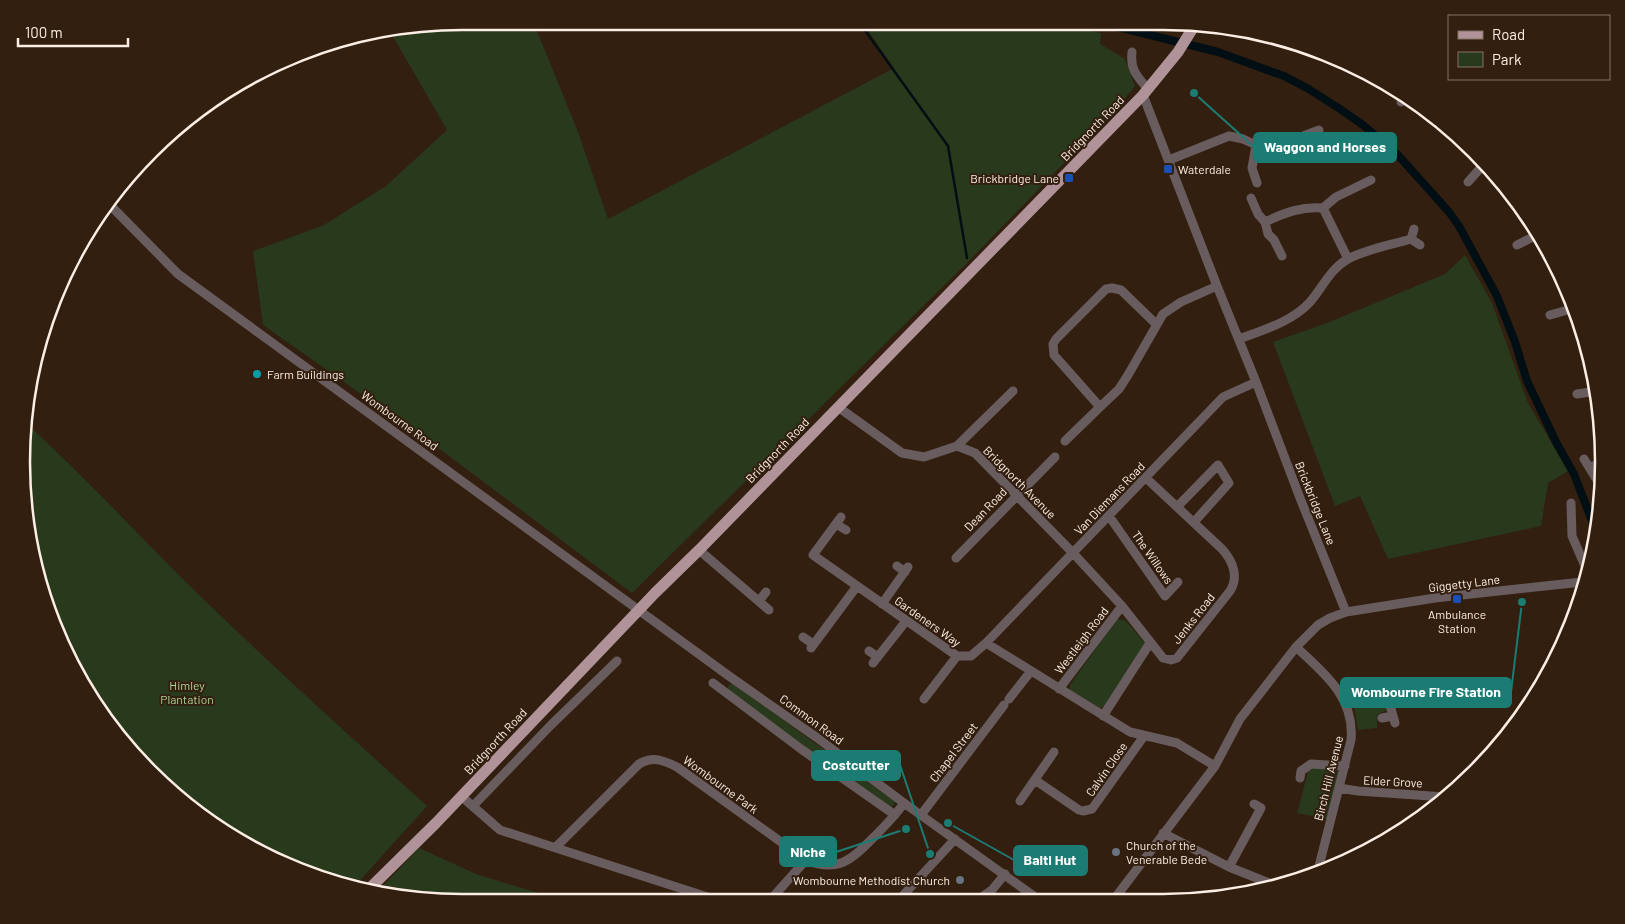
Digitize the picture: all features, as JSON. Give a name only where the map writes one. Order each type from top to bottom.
[{"type":"main road","name":"Bridgnorth Road","points":[[373,885],[1146,92],[1178,52],[1191,31]]},
{"type":"street","name":"Brickbridge Lane","points":[[1132,52],[1131,63],[1135,74],[1146,92],[1169,160],[1217,286],[1346,612]]},
{"type":"street","points":[[1169,160],[1228,136],[1243,138],[1256,146],[1277,146],[1311,137],[1320,130]]},
{"type":"street","points":[[1253,178],[1252,168],[1256,146]]},
{"type":"street","points":[[1468,182],[1478,177],[1481,170]]},
{"type":"street","points":[[1265,222],[1286,212],[1323,208],[1336,197],[1372,180]]},
{"type":"street","points":[[1251,198],[1258,214],[1265,222],[1268,234],[1282,256]]},
{"type":"street","name":"Wombourne Road","points":[[113,208],[178,274],[640,610]]},
{"type":"street","points":[[1323,208],[1348,259]]},
{"type":"street","points":[[1411,239],[1414,229]]},
{"type":"street","points":[[1520,233],[1521,243],[1532,237]]},
{"type":"street","points":[[1239,339],[1278,324],[1298,313],[1310,302],[1331,273],[1348,259],[1411,239]]},
{"type":"street","points":[[1411,239],[1420,245]]},
{"type":"street","points":[[1065,441],[1119,389],[1163,314],[1172,307],[1217,286]]},
{"type":"street","points":[[1100,407],[1057,360],[1053,350],[1056,339],[1106,289],[1112,288],[1121,290],[1156,324]]},
{"type":"street","points":[[1550,315],[1560,309],[1566,309]]},
{"type":"street","name":"Van Diemans Road","points":[[986,643],[1223,397],[1256,382]]},
{"type":"street","points":[[838,407],[902,453],[924,456],[958,446],[1012,391]]},
{"type":"street","points":[[1577,394],[1589,392]]},
{"type":"street","points":[[1066,425],[1074,431]]},
{"type":"street","name":"Bridgnorth Avenue","points":[[958,446],[974,453],[1073,553]]},
{"type":"street","name":"Dean Road","points":[[956,558],[1055,457]]},
{"type":"street","points":[[1584,459],[1595,476]]},
{"type":"street","points":[[1177,507],[1218,465],[1229,483],[1194,522]]},
{"type":"street","points":[[1590,467],[1595,465]]},
{"type":"street","name":"Jenks Road","points":[[1073,553],[1122,606],[1163,658],[1171,660],[1177,658],[1233,586],[1235,574],[1229,556],[1146,478]]},
{"type":"street","points":[[1571,503],[1572,536],[1583,562]]},
{"type":"street","name":"The Willows","points":[[1109,516],[1164,596],[1178,582]]},
{"type":"street","name":"Gardeners Way","points":[[846,530],[838,520],[813,555],[957,656],[972,656],[986,643]]},
{"type":"street","points":[[698,550],[769,610]]},
{"type":"street","points":[[882,604],[907,569],[897,566]]},
{"type":"street","name":"Giggetty Lane","points":[[1118,894],[1215,766],[1240,719],[1296,647],[1318,625],[1346,612],[1435,598],[1577,582]]},
{"type":"street","points":[[803,637],[812,646],[857,586]]},
{"type":"street","points":[[759,601],[766,592]]},
{"type":"street","name":"Westleigh Road","points":[[1059,689],[1122,606]]},
{"type":"street","name":"Common Road","points":[[640,610],[1031,894]]},
{"type":"street","points":[[869,651],[876,660],[906,621]]},
{"type":"street","points":[[986,643],[1130,732],[1177,743],[1215,766]]},
{"type":"street","points":[[1103,716],[1150,643]]},
{"type":"street","name":"Birch Hill Avenue","points":[[1296,647],[1331,680],[1351,716],[1352,728],[1345,766],[1319,864]]},
{"type":"street","points":[[924,699],[957,656]]},
{"type":"street","points":[[473,806],[617,661]]},
{"type":"street","name":"Chapel Street","points":[[921,815],[1031,671]]},
{"type":"street","points":[[729,676],[716,686],[895,815]]},
{"type":"street","points":[[565,686],[577,700]]},
{"type":"street","points":[[1346,704],[1365,693],[1379,691],[1388,698],[1394,719],[1382,718]]},
{"type":"street","name":"Calvin Close","points":[[1035,780],[1079,810],[1092,809],[1144,736]]},
{"type":"street","points":[[1020,801],[1054,752]]},
{"type":"street","name":"Wombourne Park","points":[[556,847],[639,764],[656,758],[677,766],[806,860],[824,866],[837,865],[848,861],[895,815],[904,803]]},
{"type":"street","points":[[1300,778],[1301,771],[1311,764],[1345,766]]},
{"type":"street","name":"Elder Grove","points":[[1339,788],[1358,792],[1436,797]]},
{"type":"street","points":[[461,796],[500,830],[699,894]]},
{"type":"street","points":[[1229,867],[1261,808],[1254,804]]},
{"type":"street","points":[[1163,833],[1229,867],[1264,882]]},
{"type":"street","points":[[904,894],[955,840]]},
{"type":"street","points":[[776,894],[806,860]]},
{"type":"street","points":[[986,894],[1005,874]]},
{"type":"green space","points":[[537,30],[578,132],[608,219],[894,68],[868,30],[1085,30],[1101,33],[1100,44],[1125,59],[1135,86],[1119,106],[970,260],[632,593],[445,453],[263,325],[253,251],[324,225],[386,186],[447,130],[393,36],[434,31]]},
{"type":"green space","points":[[1465,255],[1492,303],[1528,403],[1568,471],[1548,483],[1541,526],[1388,559],[1360,496],[1335,506],[1273,342],[1327,323],[1445,274]]},
{"type":"green space","name":"Himley Plantation","points":[[32,428],[224,619],[427,806],[359,881],[323,871],[271,849],[222,821],[177,787],[137,747],[119,725],[88,678],[63,627],[53,601],[38,546],[31,490]]},
{"type":"green space","points":[[1117,619],[1125,620],[1146,644],[1105,706],[1100,708],[1070,690],[1070,685]]},
{"type":"green space","points":[[732,683],[895,801],[894,805],[891,807],[807,749],[728,690],[728,686]]},
{"type":"green space","points":[[1379,696],[1385,700],[1387,710],[1378,714],[1377,728],[1358,730],[1354,705],[1358,703],[1360,707],[1372,702],[1372,697]]},
{"type":"green space","points":[[1312,768],[1335,769],[1338,773],[1327,819],[1297,813],[1308,772]]},
{"type":"green space","points":[[419,848],[476,874],[541,894],[434,893],[382,887]]},
{"type":"waterway","points":[[865,30],[948,146],[967,258]]},
{"type":"waterway","points":[[1130,30],[1218,52],[1284,76],[1340,109],[1363,125],[1397,154],[1449,212],[1459,226],[1497,296],[1515,342],[1527,381],[1556,442],[1574,474],[1591,518]]},
{"type":"place","name":"Waggon and Horses","points":[[1194,93]]},
{"type":"place","name":"Waterdale","points":[[1168,169]]},
{"type":"place","name":"Brickbridge Lane","points":[[1069,178]]},
{"type":"place","name":"Farm Buildings","points":[[257,374]]},
{"type":"place","name":"Ambulance Station","points":[[1457,599]]},
{"type":"place","name":"Wombourne Fire Station","points":[[1522,602]]},
{"type":"place","name":"Balti Hut","points":[[948,823]]},
{"type":"place","name":"Niche","points":[[906,829]]},
{"type":"place","name":"Church of the Venerable Bede","points":[[1116,852]]},
{"type":"place","name":"Costcutter","points":[[930,854]]},
{"type":"place","name":"Wombourne Methodist Church","points":[[960,880]]}]
